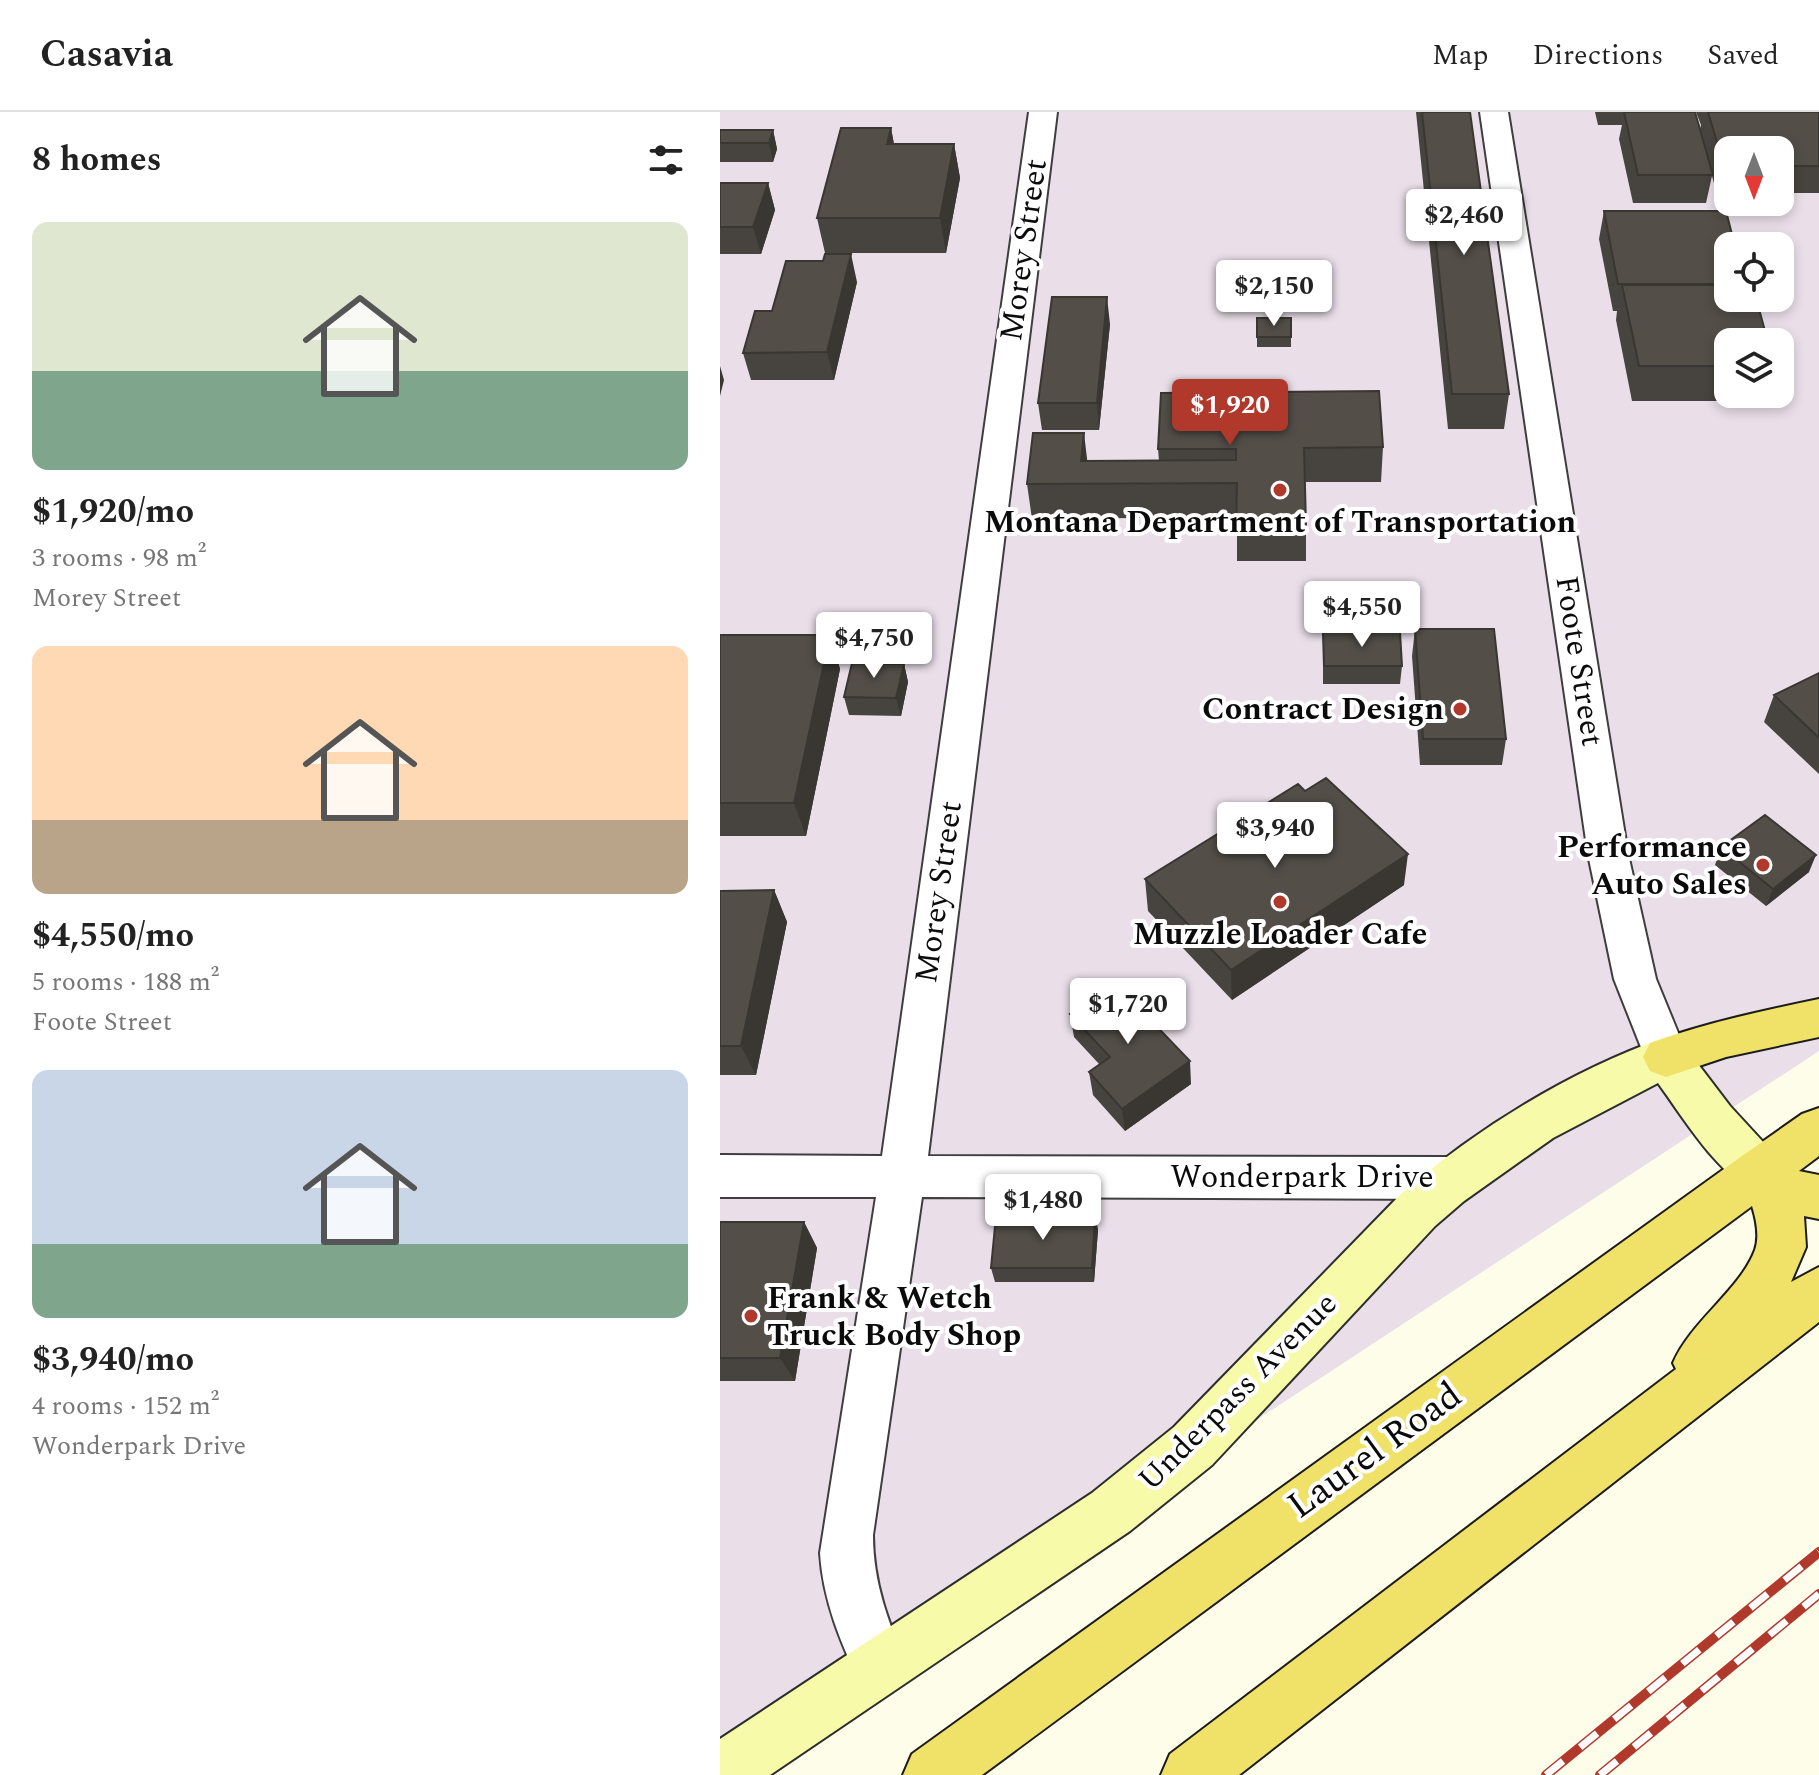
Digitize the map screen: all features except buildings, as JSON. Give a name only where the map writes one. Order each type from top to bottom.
[{"type":"main road","points":[[1666,1057],[1726,1038],[1819,1018]]},
{"type":"main road","name":"Laurel Road","points":[[933,1775],[1819,1129]]},
{"type":"main road","points":[[1759,1171],[1791,1192],[1819,1197]]},
{"type":"main road","points":[[1661,1413],[1771,1271],[1781,1249],[1781,1221],[1773,1196],[1759,1171]]},
{"type":"main road","points":[[1191,1775],[1819,1291]]},
{"type":"street","name":"Morey Street","points":[[880,1667],[851,1598],[846,1551],[902,1176],[1043,112]]},
{"type":"street","name":"Foote Street","points":[[1494,112],[1608,854],[1635,979],[1666,1057],[1713,1121],[1759,1171]]},
{"type":"street","name":"Underpass Avenue","points":[[720,1774],[1111,1512],[1159,1475],[1193,1446],[1452,1178],[1520,1131],[1666,1057]]},
{"type":"street","name":"Wonderpark Drive","points":[[720,1176],[1452,1178]]},
{"type":"shaded area","points":[[720,112],[1819,112],[1819,1051],[720,1775]]},
{"type":"railway","points":[[1546,1775],[1819,1552]]},
{"type":"railway","points":[[1600,1775],[1819,1594]]},
{"type":"place","name":"Montana Department of Transportation","points":[[1280,490]]},
{"type":"place","name":"Contract Design","points":[[1460,709]]},
{"type":"place","name":"Performance Auto Sales","points":[[1763,865]]},
{"type":"place","name":"Muzzle Loader Cafe","points":[[1280,902]]},
{"type":"place","name":"Frank & Wetch Truck Body Shop","points":[[751,1316]]}]
